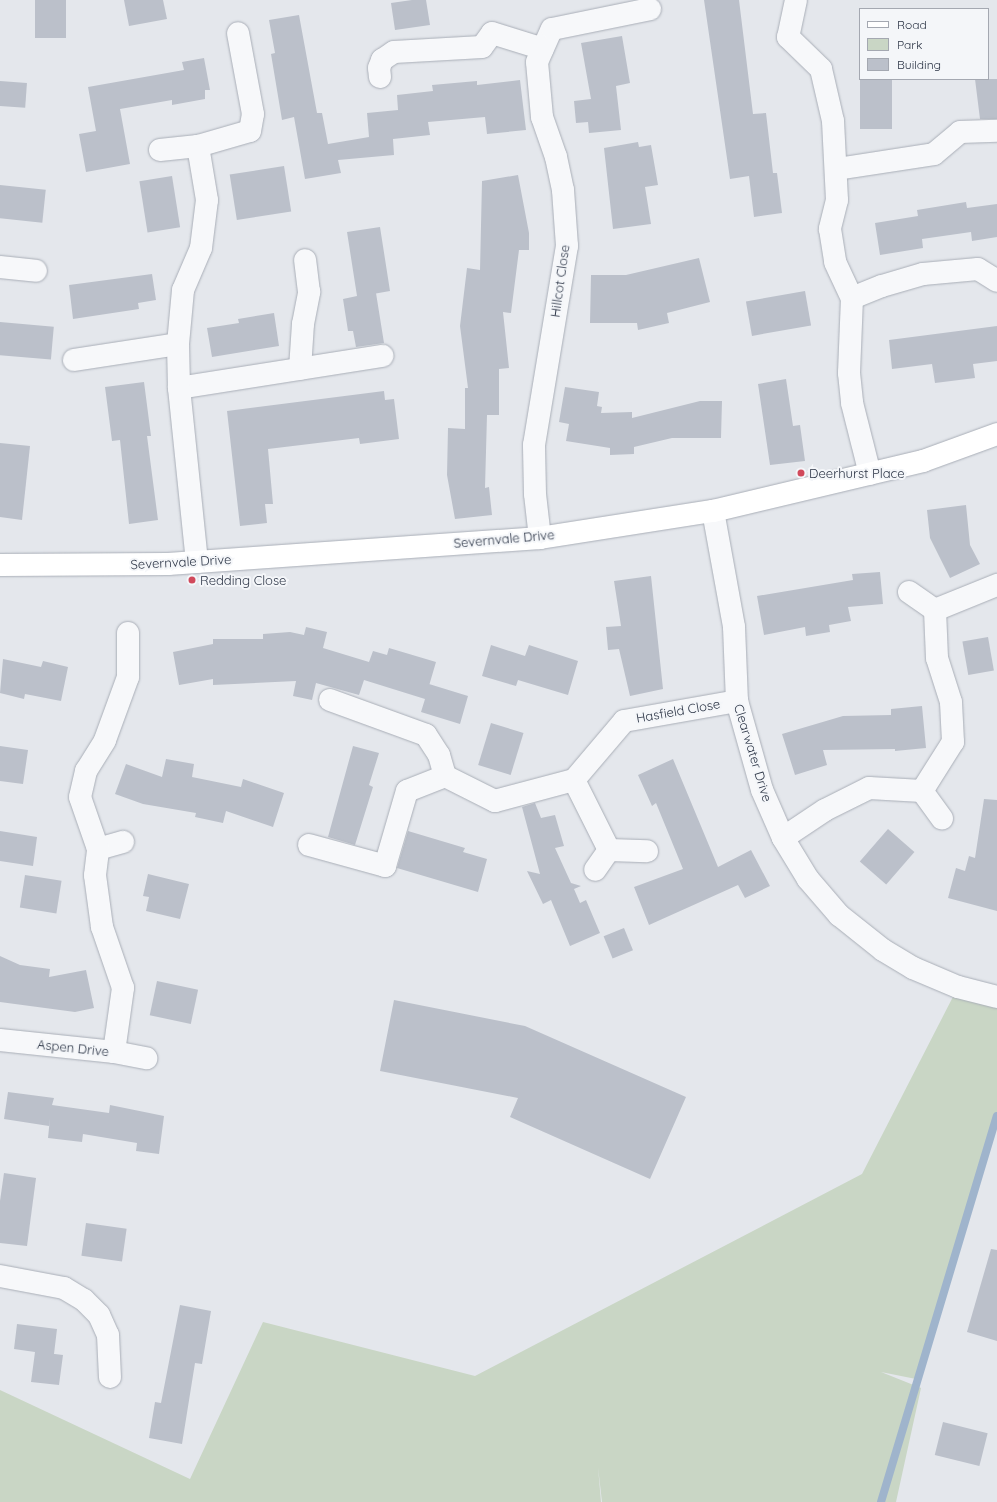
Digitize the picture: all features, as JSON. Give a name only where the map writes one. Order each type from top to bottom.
[{"type":"street","points":[[796,0],[788,37],[820,69],[833,121],[837,169],[837,200],[830,229],[835,262],[852,298],[850,380],[852,403],[870,474]]},
{"type":"street","name":"Hillcot Close","points":[[540,538],[535,494],[534,445],[542,388],[567,246],[563,190],[556,157],[542,117],[538,62],[552,29],[650,9]]},
{"type":"street","points":[[160,150],[198,146],[250,131],[253,114],[238,33]]},
{"type":"street","points":[[380,77],[379,68],[382,60],[394,52],[482,47],[492,33],[543,49]]},
{"type":"street","points":[[837,169],[934,154],[960,132],[997,131]]},
{"type":"street","points":[[197,562],[179,388],[178,344],[183,290],[201,248],[207,200],[198,146]]},
{"type":"street","points":[[300,369],[303,324],[309,292],[305,260]]},
{"type":"street","points":[[0,267],[36,271]]},
{"type":"street","points":[[852,298],[882,286],[924,274],[978,270],[997,281]]},
{"type":"street","points":[[74,360],[178,344]]},
{"type":"street","points":[[179,388],[382,356]]},
{"type":"street","name":"Severnvale Drive","points":[[0,565],[197,562],[540,538],[713,511],[923,461],[997,434]]},
{"type":"street","name":"Clearwater Drive","points":[[713,511],[734,628],[737,701],[762,790],[783,838],[808,879],[839,915],[878,946],[913,968],[958,987],[997,997]]},
{"type":"street","points":[[935,610],[997,585]]},
{"type":"street","points":[[909,592],[935,610]]},
{"type":"street","points":[[922,791],[953,742],[951,702],[937,658],[935,610]]},
{"type":"street","points":[[114,1052],[122,988],[102,927],[95,875],[98,849],[80,797],[86,771],[105,740],[128,677],[128,632]]},
{"type":"street","points":[[330,700],[426,735],[439,755],[446,776],[495,802],[574,780],[609,850]]},
{"type":"street","name":"Hasfield Close","points":[[574,780],[624,721],[737,701]]},
{"type":"street","points":[[309,845],[385,866],[407,791],[446,776]]},
{"type":"street","points":[[783,838],[825,810],[869,788],[922,791]]},
{"type":"street","points":[[922,791],[942,819]]},
{"type":"street","points":[[98,849],[123,842]]},
{"type":"street","points":[[609,850],[647,851]]},
{"type":"street","points":[[595,870],[609,850]]},
{"type":"street","name":"Aspen Drive","points":[[0,1040],[114,1052],[146,1058]]},
{"type":"street","points":[[0,1276],[64,1288],[84,1300],[99,1315],[108,1336],[110,1377]]},
{"type":"green space","points":[[958,987],[997,993],[997,1119],[916,1379],[881,1372],[921,1388],[896,1502],[602,1502],[598,1467],[601,1502],[0,1502],[0,1390],[190,1479],[263,1322],[475,1376],[862,1174]]},
{"type":"building","points":[[35,0],[66,0],[66,38],[35,38]]},
{"type":"building","points":[[124,0],[163,0],[167,19],[129,26]]},
{"type":"building","points":[[426,0],[430,25],[395,30],[391,3]]},
{"type":"building","points":[[704,0],[739,0],[753,114],[766,113],[773,173],[777,173],[782,213],[754,217],[749,176],[730,179]]},
{"type":"building","points":[[299,15],[317,113],[322,113],[328,144],[369,137],[367,113],[398,110],[397,95],[433,91],[432,85],[477,81],[477,85],[520,80],[526,130],[487,134],[485,117],[428,122],[430,135],[393,139],[394,155],[338,160],[341,173],[305,179],[294,117],[282,120],[271,54],[275,53],[269,20]]},
{"type":"building","points":[[622,36],[630,83],[616,86],[621,130],[589,133],[588,122],[576,123],[574,101],[591,99],[581,43]]},
{"type":"building","points":[[204,58],[210,90],[205,90],[205,99],[172,105],[172,100],[120,109],[130,164],[86,172],[79,134],[96,131],[88,87],[184,70],[182,62]]},
{"type":"building","points":[[997,79],[997,119],[980,119],[975,80]]},
{"type":"building","points":[[860,80],[892,80],[892,129],[860,129]]},
{"type":"building","points":[[0,81],[27,83],[25,108],[0,106]]},
{"type":"building","points":[[638,142],[639,147],[651,145],[658,185],[645,187],[651,224],[613,229],[604,148]]},
{"type":"building","points":[[284,166],[291,211],[237,220],[230,175]]},
{"type":"building","points":[[518,175],[529,233],[529,250],[519,250],[511,313],[503,312],[509,368],[499,369],[499,415],[487,415],[485,488],[489,487],[492,515],[455,519],[447,475],[448,428],[465,429],[465,388],[468,388],[460,326],[467,268],[480,270],[482,181]]},
{"type":"building","points":[[172,176],[180,227],[148,233],[139,181]]},
{"type":"building","points":[[0,185],[46,190],[42,223],[0,218]]},
{"type":"building","points":[[966,202],[967,208],[997,204],[997,237],[972,241],[971,232],[922,239],[923,248],[880,255],[875,223],[918,216],[917,210]]},
{"type":"building","points":[[380,227],[390,291],[376,293],[384,343],[356,347],[353,331],[348,331],[343,299],[357,296],[347,232]]},
{"type":"building","points":[[699,258],[710,302],[667,313],[669,323],[638,330],[637,323],[590,323],[591,275],[626,275]]},
{"type":"building","points":[[152,274],[156,300],[138,303],[139,309],[73,319],[69,285]]},
{"type":"building","points":[[805,291],[811,325],[752,336],[746,301]]},
{"type":"building","points":[[274,313],[279,346],[212,357],[207,328],[239,323],[238,319]]},
{"type":"building","points":[[0,322],[54,327],[51,360],[0,355]]},
{"type":"building","points":[[997,326],[997,361],[973,364],[975,378],[935,383],[932,364],[892,369],[889,340]]},
{"type":"building","points":[[786,379],[793,426],[800,425],[805,461],[770,465],[758,384]]},
{"type":"building","points":[[144,382],[151,436],[147,436],[158,520],[129,524],[120,440],[112,441],[105,387]]},
{"type":"building","points":[[565,387],[599,392],[597,406],[602,407],[601,413],[632,412],[632,418],[700,401],[722,401],[721,438],[672,438],[634,447],[634,454],[610,455],[610,448],[566,441],[569,424],[559,422]]},
{"type":"building","points":[[384,391],[385,400],[394,399],[399,439],[360,444],[359,438],[268,449],[273,504],[265,504],[267,523],[240,526],[227,411]]},
{"type":"building","points":[[0,443],[30,446],[22,520],[0,517]]},
{"type":"building","points":[[966,505],[970,545],[980,564],[950,578],[930,538],[927,510]]},
{"type":"building","points":[[880,572],[883,604],[848,607],[851,621],[829,625],[830,632],[806,636],[805,627],[764,635],[757,596],[853,580],[852,574]]},
{"type":"building","points":[[651,576],[663,689],[630,696],[619,649],[608,650],[606,627],[621,626],[614,581]]},
{"type":"building","points":[[306,627],[327,632],[323,648],[369,662],[373,651],[387,655],[389,648],[436,662],[429,684],[468,696],[460,724],[421,712],[425,699],[364,680],[359,695],[316,683],[312,700],[293,696],[296,681],[213,685],[213,679],[179,685],[173,652],[213,644],[213,639],[263,639],[263,634],[290,632],[304,635]]},
{"type":"building","points":[[988,637],[994,670],[968,675],[962,642]]},
{"type":"building","points":[[491,645],[525,656],[529,645],[578,661],[568,695],[518,680],[516,686],[482,676]]},
{"type":"building","points":[[3,659],[41,667],[43,661],[68,667],[61,701],[25,694],[24,699],[0,693]]},
{"type":"building","points":[[922,706],[926,748],[895,751],[895,749],[823,750],[827,765],[795,775],[782,734],[843,716],[891,715],[891,709]]},
{"type":"building","points":[[491,723],[524,733],[511,775],[478,765]]},
{"type":"building","points":[[0,746],[28,750],[23,784],[0,781]]},
{"type":"building","points":[[353,746],[379,753],[369,785],[373,787],[355,845],[328,837]]},
{"type":"building","points":[[166,759],[194,764],[192,777],[241,787],[243,779],[284,793],[273,827],[226,811],[223,823],[195,817],[196,813],[143,804],[115,794],[126,764],[162,777]]},
{"type":"building","points":[[673,759],[718,867],[751,850],[770,886],[745,898],[738,885],[649,925],[634,887],[683,869],[656,803],[652,806],[638,775]]},
{"type":"building","points":[[984,799],[997,800],[997,911],[948,898],[956,868],[965,871],[969,856],[975,858]]},
{"type":"building","points":[[535,803],[541,818],[555,815],[564,846],[555,848],[571,883],[581,886],[574,889],[580,903],[586,900],[600,933],[570,946],[551,900],[543,904],[527,871],[540,874],[522,807]]},
{"type":"building","points":[[888,829],[914,852],[886,884],[860,861]]},
{"type":"building","points":[[0,831],[37,837],[33,866],[0,861]]},
{"type":"building","points":[[408,831],[465,848],[463,852],[487,859],[478,892],[397,868]]},
{"type":"building","points":[[148,874],[189,884],[180,919],[146,911],[149,897],[143,896]]},
{"type":"building","points":[[25,875],[62,881],[56,913],[20,908]]},
{"type":"building","points":[[624,928],[633,950],[613,958],[604,936]]},
{"type":"building","points":[[0,956],[20,965],[50,969],[49,977],[86,970],[94,1008],[75,1012],[0,1002]]},
{"type":"building","points":[[157,981],[198,990],[191,1024],[150,1015]]},
{"type":"building","points":[[394,1000],[525,1026],[686,1097],[650,1179],[510,1117],[518,1098],[380,1071]]},
{"type":"building","points":[[8,1092],[54,1098],[52,1105],[109,1113],[110,1105],[164,1116],[159,1154],[136,1151],[137,1143],[83,1134],[82,1142],[48,1138],[50,1118],[49,1126],[4,1119]]},
{"type":"building","points":[[4,1173],[36,1178],[27,1246],[0,1243],[0,1201]]},
{"type":"building","points":[[86,1223],[127,1229],[122,1261],[81,1256]]},
{"type":"building","points":[[991,1249],[997,1250],[997,1341],[967,1332]]},
{"type":"building","points":[[180,1305],[211,1311],[202,1364],[195,1363],[182,1444],[149,1438],[155,1402],[161,1403]]},
{"type":"building","points":[[17,1324],[57,1329],[54,1354],[63,1355],[59,1385],[31,1382],[35,1352],[14,1349]]},
{"type":"building","points":[[943,1422],[988,1433],[979,1466],[935,1455]]},
{"type":"waterway","points":[[881,1502],[997,1116]]},
{"type":"place","name":"Deerhurst Place","points":[[801,473]]},
{"type":"place","name":"Redding Close","points":[[192,580]]}]
